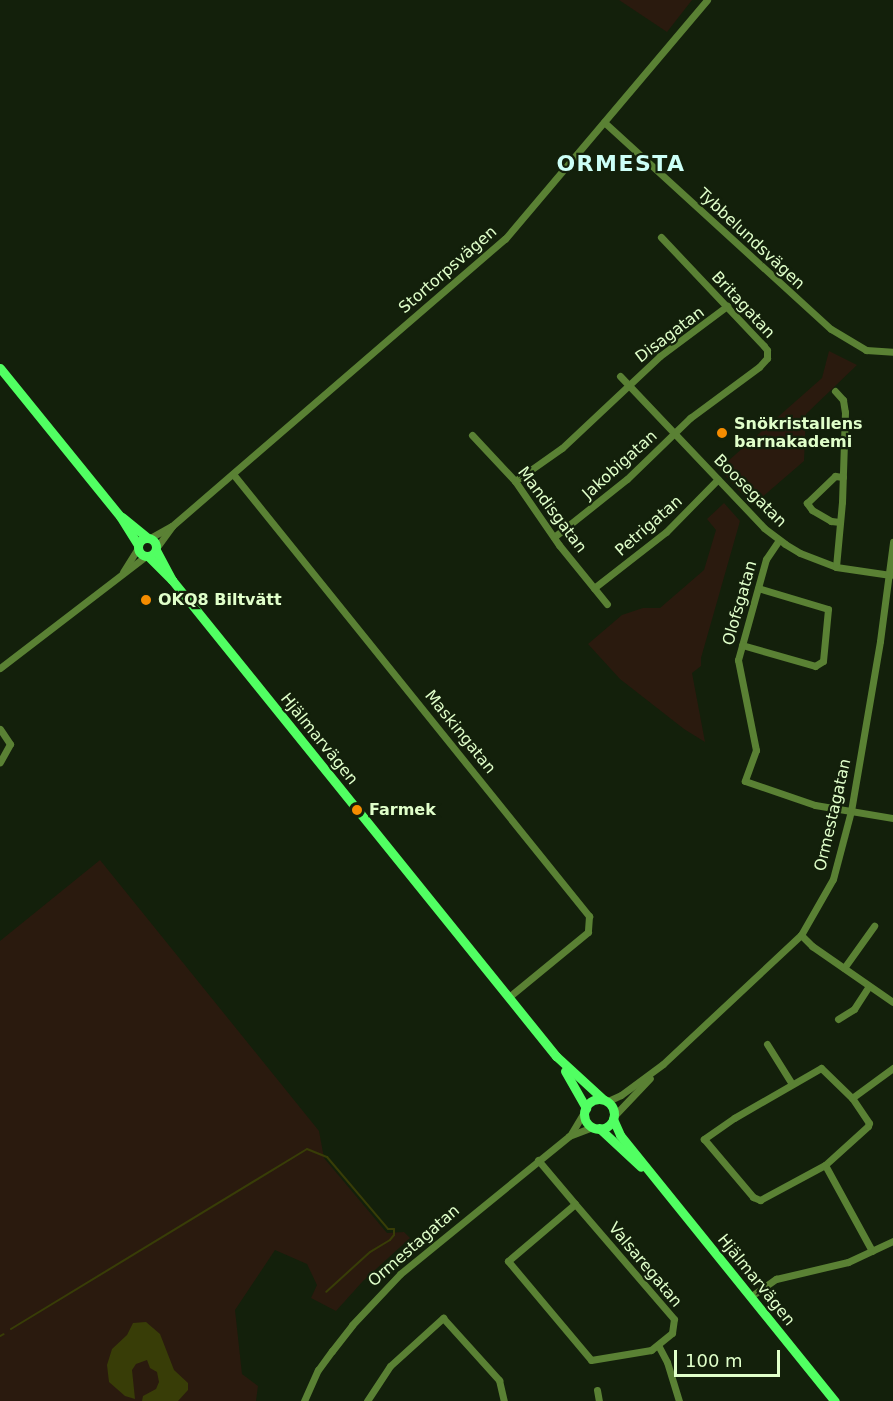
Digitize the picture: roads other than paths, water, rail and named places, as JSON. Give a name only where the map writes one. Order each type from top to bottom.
[{"type":"main road","points":[[1,371],[120,516],[138,546],[148,538],[120,516]]},
{"type":"main road","name":"Hjälmarvägen","points":[[148,538],[155,541],[172,580]]},
{"type":"main road","name":"Hjälmarvägen","points":[[138,546],[172,580],[556,1056],[605,1100]]},
{"type":"main road","points":[[147,556],[157,549]]},
{"type":"main road","name":"Hjälmarvägen","points":[[556,1056],[585,1109]]},
{"type":"main road","points":[[605,1100],[613,1108],[614,1118],[608,1126],[596,1128],[586,1120],[585,1109],[592,1101],[605,1100]]},
{"type":"main road","name":"Hjälmarvägen","points":[[614,1118],[620,1135],[832,1400]]},
{"type":"main road","name":"Hjälmarvägen","points":[[596,1128],[654,1178]]},
{"type":"street","name":"Stortorpsvägen","points":[[148,538],[172,526],[505,239],[707,0]]},
{"type":"street","name":"Tybbelundsvägen","points":[[604,122],[831,329],[866,350],[893,352]]},
{"type":"street","name":"Britagatan","points":[[661,237],[764,346],[766,358],[759,367],[709,402],[674,433]]},
{"type":"street","name":"Disagatan","points":[[515,481],[562,448],[660,356],[727,306]]},
{"type":"street","name":"Boosegatan","points":[[620,376],[764,528],[779,540],[800,553],[836,567],[890,576]]},
{"type":"street","points":[[835,391],[843,400],[845,412],[836,567]]},
{"type":"street","name":"Jakobigatan","points":[[554,537],[627,479],[674,433]]},
{"type":"street","name":"Mandisgatan","points":[[472,435],[515,481],[554,537],[607,604]]},
{"type":"street","name":"Maskingatan","points":[[233,474],[589,916],[588,932],[509,997]]},
{"type":"street","points":[[840,522],[831,521],[812,510],[807,503],[835,476],[843,477]]},
{"type":"street","name":"Petrigatan","points":[[594,588],[666,532],[718,479]]},
{"type":"street","name":"Stortorpsvägen","points":[[157,549],[172,526]]},
{"type":"street","name":"Olofsgatan","points":[[779,540],[768,555],[738,662],[756,750],[745,781],[800,801],[851,811]]},
{"type":"street","name":"Ormestagatan","points":[[614,1118],[663,1064],[801,935],[832,879],[851,811],[890,576],[893,542]]},
{"type":"street","points":[[123,572],[138,546]]},
{"type":"street","points":[[0,668],[123,572],[147,556]]},
{"type":"street","points":[[742,645],[815,666],[823,661],[828,609],[758,588]]},
{"type":"street","points":[[0,729],[10,744],[0,762]]},
{"type":"street","points":[[851,811],[893,818]]},
{"type":"street","points":[[844,968],[874,926]]},
{"type":"street","points":[[801,935],[893,1002]]},
{"type":"street","points":[[838,1019],[854,1009],[869,986]]},
{"type":"street","points":[[767,1044],[792,1084]]},
{"type":"street","name":"Ormestagatan","points":[[605,1100],[621,1095],[663,1064]]},
{"type":"street","points":[[821,1068],[852,1098],[869,1123],[825,1165],[760,1200],[753,1197],[704,1139],[792,1084],[821,1068]]},
{"type":"street","points":[[852,1098],[893,1068]]},
{"type":"street","name":"Ormestagatan","points":[[569,1136],[585,1109]]},
{"type":"street","name":"Ormestagatan","points":[[304,1401],[318,1370],[332,1351],[379,1294],[400,1274],[569,1136],[596,1128]]},
{"type":"street","name":"Valsaregatan","points":[[538,1160],[674,1319],[672,1333],[658,1345]]},
{"type":"street","points":[[825,1165],[872,1251]]},
{"type":"street","points":[[575,1204],[508,1261],[591,1360],[651,1350],[658,1345],[668,1362],[680,1401]]},
{"type":"street","points":[[750,1297],[776,1279],[838,1265],[893,1241]]},
{"type":"street","points":[[367,1401],[390,1365],[443,1318],[499,1380],[504,1401]]},
{"type":"street","points":[[597,1390],[599,1401]]},
{"type":"waterway","points":[[11,1329],[307,1149],[327,1157],[388,1229],[394,1229],[394,1235],[390,1240],[370,1252],[326,1292]]},
{"type":"waterway","points":[[0,1336],[4,1334]]},
{"type":"place","name":"Snökristallens barnakademi","points":[[722,433]]},
{"type":"place","name":"OKQ8 Biltvätt","points":[[146,600]]},
{"type":"place","name":"Farmek","points":[[357,810]]},
{"type":"district","name":"ORMESTA","points":[[621,164]]}]
